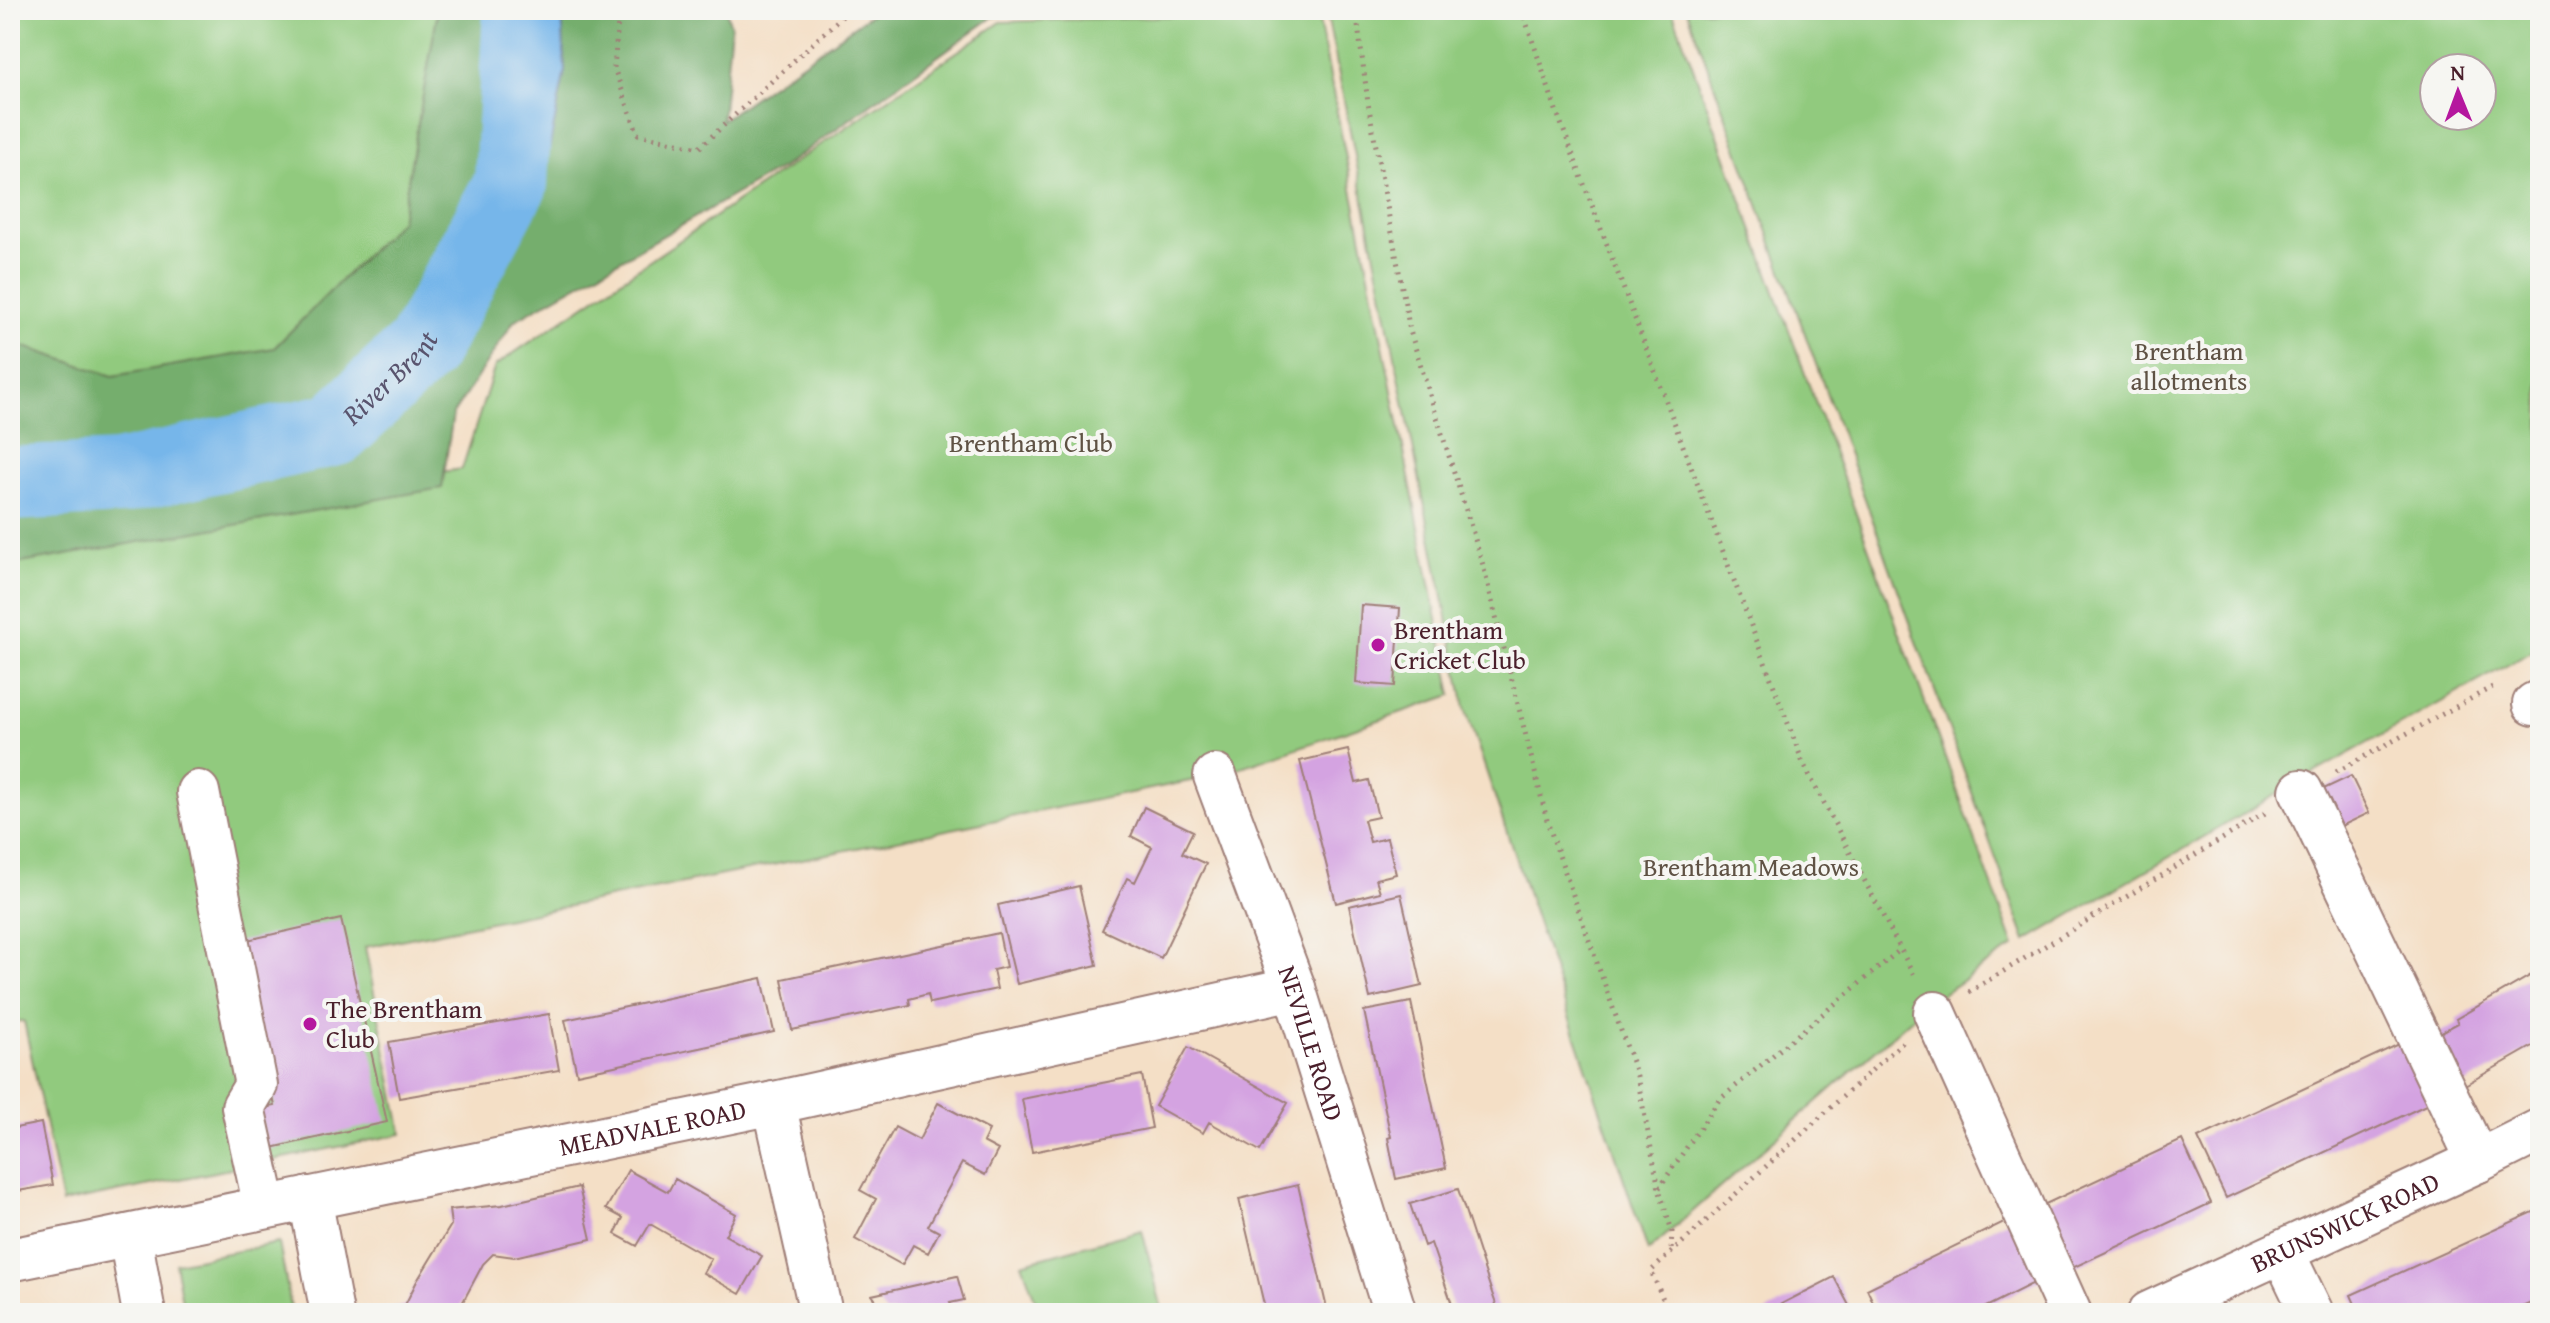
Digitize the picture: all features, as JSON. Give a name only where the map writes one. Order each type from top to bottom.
[{"type":"street","name":"NEVILLE ROAD","points":[[1215,776],[1294,988],[1395,1313]]},
{"type":"street","points":[[2301,791],[2478,1161]]},
{"type":"street","points":[[198,792],[256,1085],[243,1107],[265,1207]]},
{"type":"street","name":"MEADVALE ROAD","points":[[10,1260],[774,1103],[1294,988]]},
{"type":"street","points":[[1935,1013],[2070,1313]]},
{"type":"street","points":[[774,1103],[821,1313]]},
{"type":"street","name":"BRUNSWICK ROAD","points":[[2149,1313],[2283,1253],[2540,1130]]},
{"type":"street","points":[[310,1198],[332,1313]]},
{"type":"street","points":[[130,1236],[144,1313]]},
{"type":"street","points":[[2283,1253],[2312,1313]]},
{"type":"path","points":[[619,10],[614,68],[638,134],[699,148],[849,10]]},
{"type":"path","points":[[1356,10],[1368,103],[1410,331],[1483,565],[1548,824],[1637,1076],[1659,1189],[1672,1231],[1671,1252]]},
{"type":"path","points":[[1522,10],[1556,110],[1803,763],[1935,1013]]},
{"type":"path","points":[[1669,1313],[1651,1271],[1935,1013],[2301,791],[2498,684]]},
{"type":"path","points":[[1659,1189],[1719,1100],[1901,949]]},
{"type":"green space","points":[[10,10],[468,10],[367,423],[10,421]]},
{"type":"green space","points":[[438,10],[726,10],[731,26],[722,120],[877,10],[1036,10],[993,17],[783,167],[514,321],[453,414],[442,488],[10,565],[10,342],[113,376],[274,348],[401,220]]},
{"type":"green space","name":"Brentham Meadows","points":[[1326,10],[1672,10],[2014,946],[1929,1003],[1648,1251],[1465,708]]},
{"type":"green space","name":"Brentham allotments","points":[[1687,10],[2540,10],[2540,647],[2296,783],[2026,941]]},
{"type":"green space","name":"Brentham Club","points":[[1317,11],[1452,695],[1215,776],[365,947],[402,1134],[62,1203],[24,1021],[10,1022],[10,533],[462,469],[495,366],[1001,22]]},
{"type":"green space","points":[[1142,1230],[1163,1313],[1040,1313],[1022,1263]]},
{"type":"green space","points":[[279,1243],[292,1313],[184,1313],[175,1263]]},
{"type":"water","points":[[499,10],[562,10],[565,71],[546,165],[473,315],[421,287],[477,187],[497,100]]},
{"type":"building","name":"Brentham Cricket Club","points":[[1361,605],[1400,608],[1395,686],[1356,683]]},
{"type":"building","points":[[1348,750],[1356,783],[1369,780],[1378,817],[1364,820],[1370,842],[1387,838],[1396,874],[1376,879],[1380,892],[1336,903],[1300,761]]},
{"type":"building","points":[[2351,776],[2369,813],[2331,831],[2313,794]]},
{"type":"building","points":[[1144,807],[1193,831],[1182,853],[1206,864],[1161,958],[1102,930],[1127,878],[1135,882],[1152,847],[1131,836]]},
{"type":"building","points":[[1079,886],[1097,965],[1017,984],[998,905]]},
{"type":"building","points":[[1401,894],[1422,986],[1370,998],[1349,906]]},
{"type":"building","name":"The Brentham Club","points":[[341,919],[387,1122],[267,1149],[259,1109],[275,1106],[238,942]]},
{"type":"building","points":[[999,933],[1006,967],[993,970],[997,989],[930,1003],[928,994],[909,999],[910,1005],[792,1030],[782,979]]},
{"type":"building","points":[[2540,970],[2540,1042],[2456,1090],[2427,1040],[2458,1023],[2456,1019]]},
{"type":"building","points":[[762,978],[774,1032],[577,1074],[565,1020]]},
{"type":"building","points":[[1411,1002],[1446,1168],[1396,1179],[1388,1138],[1391,1137],[1364,1011]]},
{"type":"building","points":[[549,1014],[559,1070],[399,1098],[389,1042]]},
{"type":"building","points":[[2412,1038],[2441,1098],[2226,1198],[2198,1138]]},
{"type":"building","points":[[1188,1047],[1288,1103],[1260,1151],[1209,1122],[1203,1133],[1155,1106]]},
{"type":"building","points":[[1142,1075],[1152,1128],[1032,1152],[1022,1099]]},
{"type":"building","points":[[938,1103],[989,1130],[983,1142],[998,1150],[985,1175],[962,1163],[928,1226],[939,1232],[928,1253],[913,1245],[902,1265],[855,1239],[876,1199],[860,1190],[895,1127],[919,1140]]},
{"type":"building","points":[[41,1123],[53,1185],[12,1192],[10,1129]]},
{"type":"building","points":[[2182,1140],[2211,1203],[2068,1270],[2039,1207]]},
{"type":"building","points":[[628,1170],[668,1192],[675,1179],[736,1214],[725,1235],[762,1256],[740,1294],[703,1273],[711,1259],[650,1224],[637,1246],[615,1234],[623,1218],[606,1209]]},
{"type":"building","points":[[1298,1185],[1328,1313],[1266,1313],[1239,1199]]},
{"type":"building","points":[[579,1187],[591,1239],[514,1257],[493,1254],[483,1264],[457,1313],[393,1313],[392,1309],[405,1305],[451,1225],[449,1210],[502,1205]]},
{"type":"building","points":[[1458,1189],[1499,1313],[1455,1313],[1431,1243],[1424,1246],[1410,1204]]},
{"type":"building","points":[[2540,1209],[2540,1299],[2509,1313],[2359,1313],[2351,1295]]},
{"type":"building","points":[[2012,1218],[2042,1279],[1974,1313],[1878,1313],[1867,1289]]},
{"type":"building","points":[[957,1276],[964,1300],[950,1303],[955,1313],[886,1313],[872,1295]]},
{"type":"building","points":[[1834,1277],[1853,1313],[1764,1313],[1795,1297]]},
{"type":"waterway","name":"River Brent","points":[[10,484],[118,478],[336,429],[422,348],[511,183],[520,10]]},
{"type":"place","name":"Brentham Cricket Club","points":[[1378,645]]},
{"type":"place","name":"The Brentham Club","points":[[310,1024]]}]
